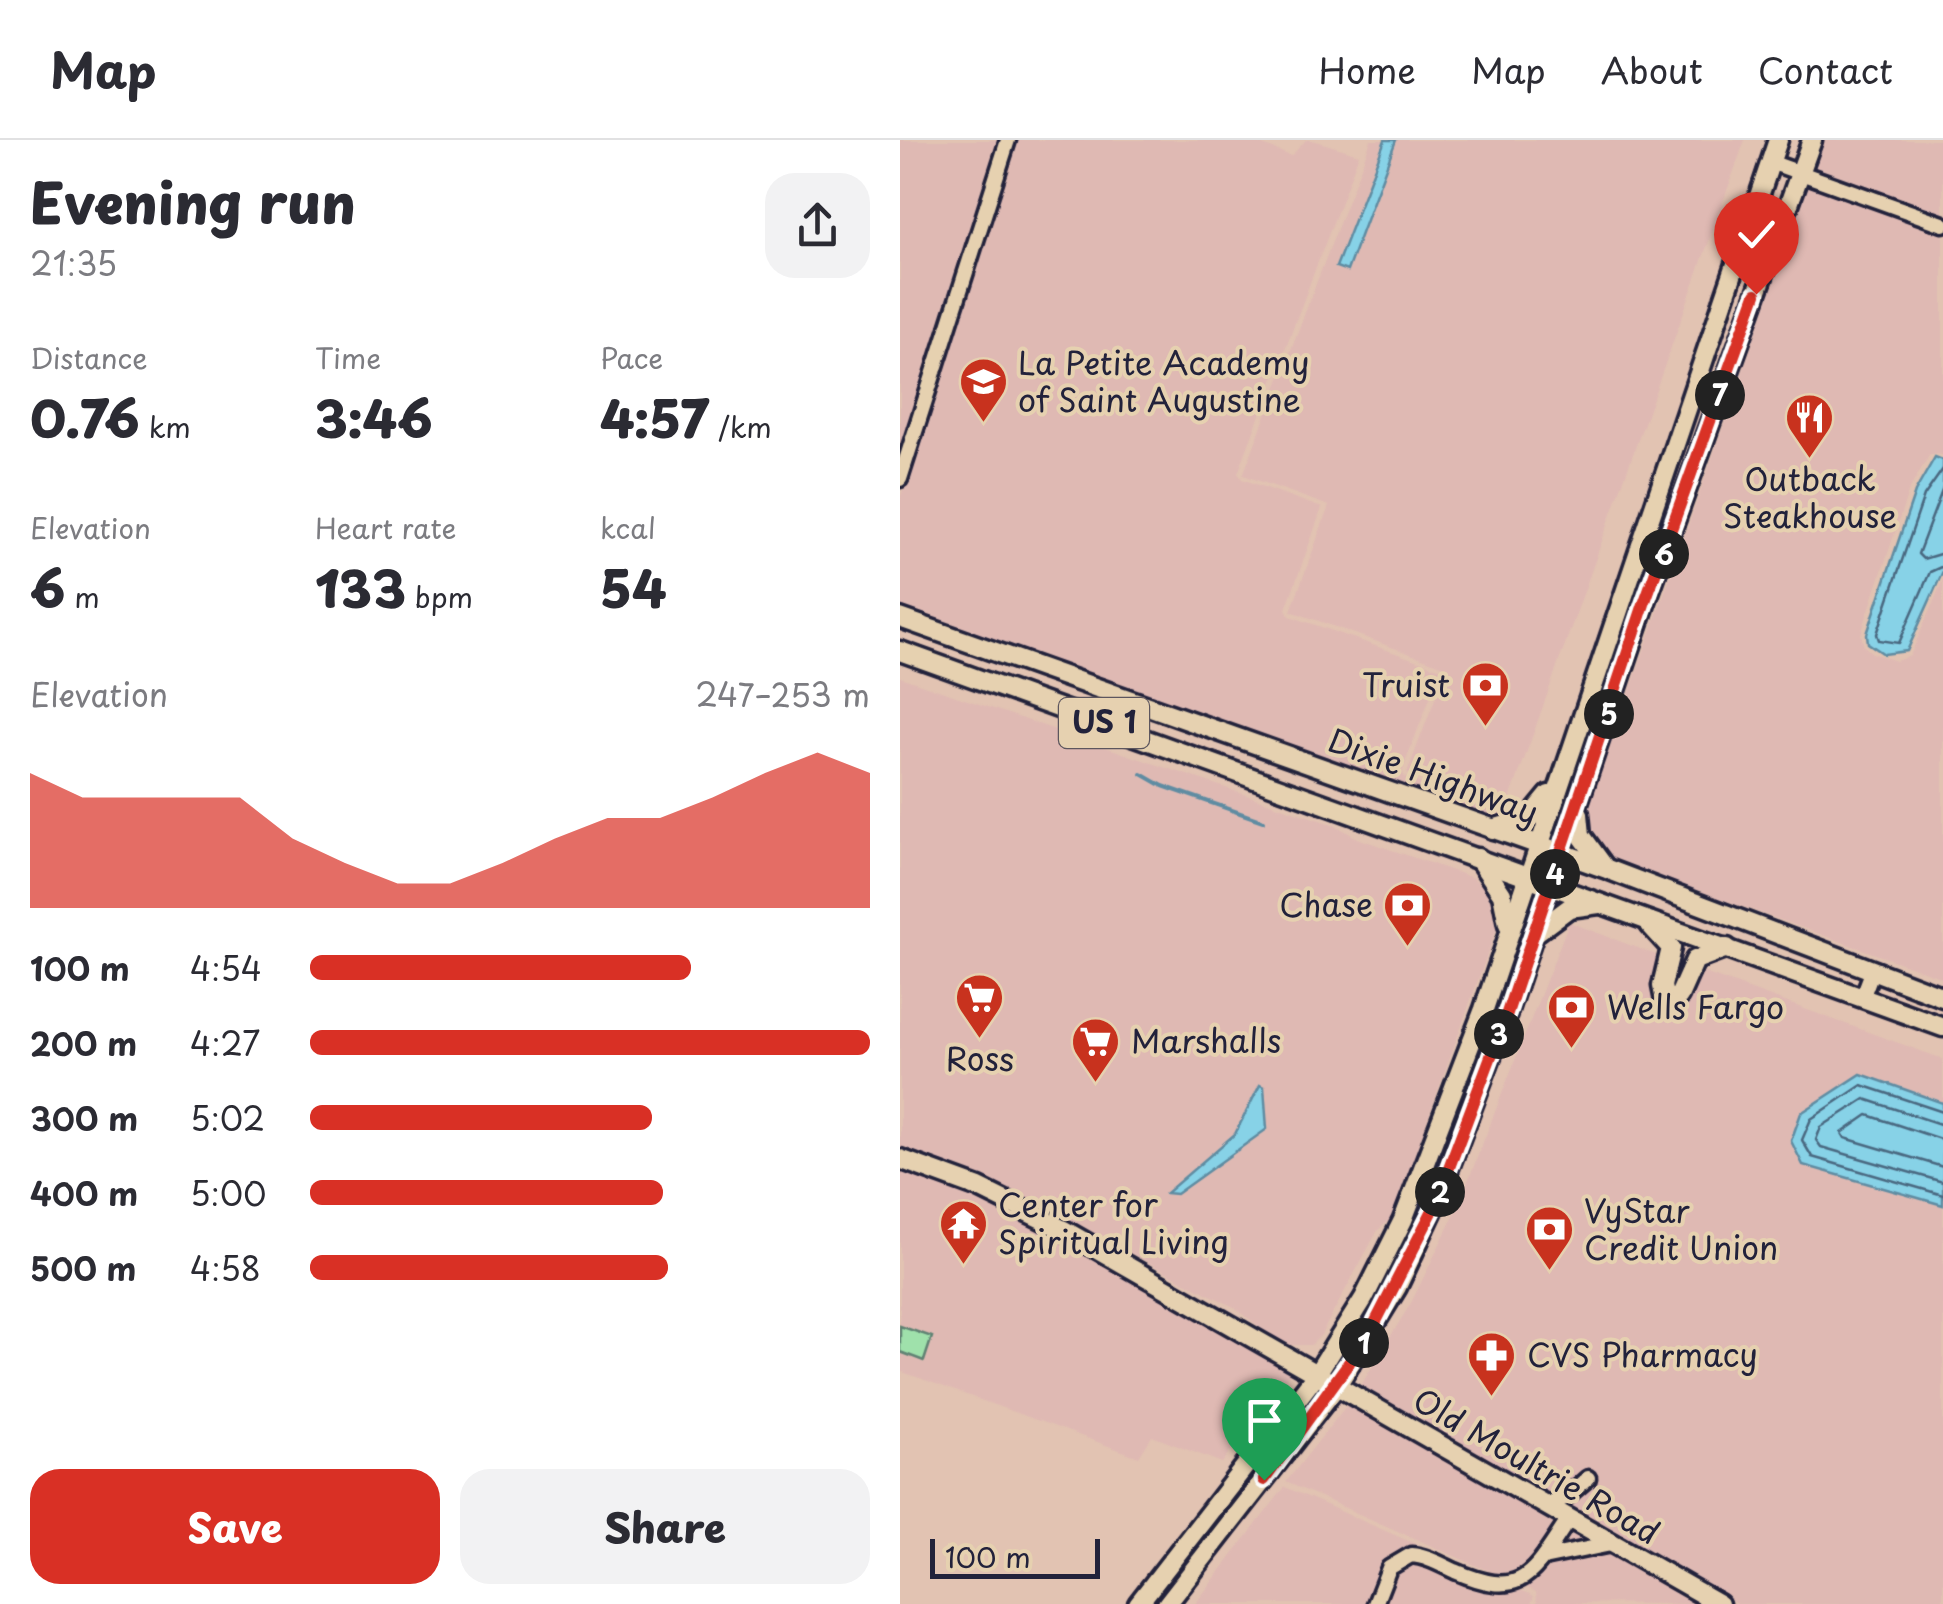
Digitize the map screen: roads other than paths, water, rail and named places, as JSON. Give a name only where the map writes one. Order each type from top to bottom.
[{"type":"main road","points":[[1138,1604],[1316,1375],[1383,1262],[1436,1137],[1507,936],[1778,140]]},
{"type":"main road","points":[[1167,1604],[1336,1387],[1397,1286],[1458,1146],[1578,808],[1644,604],[1812,140]]},
{"type":"main road","points":[[1643,529],[1643,556],[1632,592],[1644,604]]},
{"type":"main road","name":"Dixie Highway","points":[[900,618],[1606,870],[1943,998]]},
{"type":"main road","points":[[900,628],[1053,682],[1072,679]]},
{"type":"main road","name":"Dixie Highway","points":[[900,650],[1943,1027]]},
{"type":"main road","points":[[1489,829],[1530,818],[1558,782]]},
{"type":"main road","points":[[1578,808],[1582,835],[1606,870]]},
{"type":"main road","points":[[1478,858],[1502,894],[1507,936]]},
{"type":"main road","points":[[1534,935],[1569,908],[1605,903]]},
{"type":"main road","points":[[1644,920],[1671,948],[1662,986],[1666,1001],[1679,996],[1696,960],[1727,948]]},
{"type":"main road","points":[[1436,1137],[1458,1146]]},
{"type":"main road","name":"Old Moultrie Road","points":[[900,1159],[982,1190],[1064,1230],[1719,1604]]},
{"type":"street","points":[[900,478],[1008,140]]},
{"type":"street","points":[[1770,162],[1943,224]]},
{"type":"street","points":[[1862,998],[1872,972]]},
{"type":"street","points":[[1544,1505],[1565,1498],[1588,1478]]},
{"type":"street","points":[[1375,1604],[1389,1568],[1411,1555],[1496,1586],[1528,1577],[1569,1519]]},
{"type":"street","points":[[1543,1558],[1610,1544]]},
{"type":"water","points":[[1385,140],[1396,140],[1347,271],[1336,267]]},
{"type":"water","points":[[1935,457],[1943,460],[1943,571],[1907,651],[1884,654],[1868,643],[1867,634],[1915,492]]},
{"type":"water","points":[[1861,1074],[1943,1103],[1943,1205],[1803,1165],[1791,1141],[1801,1113]]},
{"type":"water","points":[[1260,1085],[1264,1087],[1267,1129],[1176,1194],[1166,1193],[1235,1134]]},
{"type":"waterway","points":[[1142,774],[1163,786],[1263,821]]},
{"type":"place","name":"La Petite Academy of Saint Augustine","points":[[983,424]]},
{"type":"place","name":"Outback Steakhouse","points":[[1810,460]]},
{"type":"place","name":"Truist","points":[[1485,728]]},
{"type":"place","name":"Chase","points":[[1408,948]]},
{"type":"place","name":"Ross","points":[[980,1040]]},
{"type":"place","name":"Wells Fargo","points":[[1572,1050]]},
{"type":"place","name":"Marshalls","points":[[1096,1084]]},
{"type":"place","name":"Center for Spiritual Living","points":[[963,1266]]},
{"type":"place","name":"VyStar Credit Union","points":[[1549,1272]]},
{"type":"place","name":"CVS Pharmacy","points":[[1492,1398]]}]
